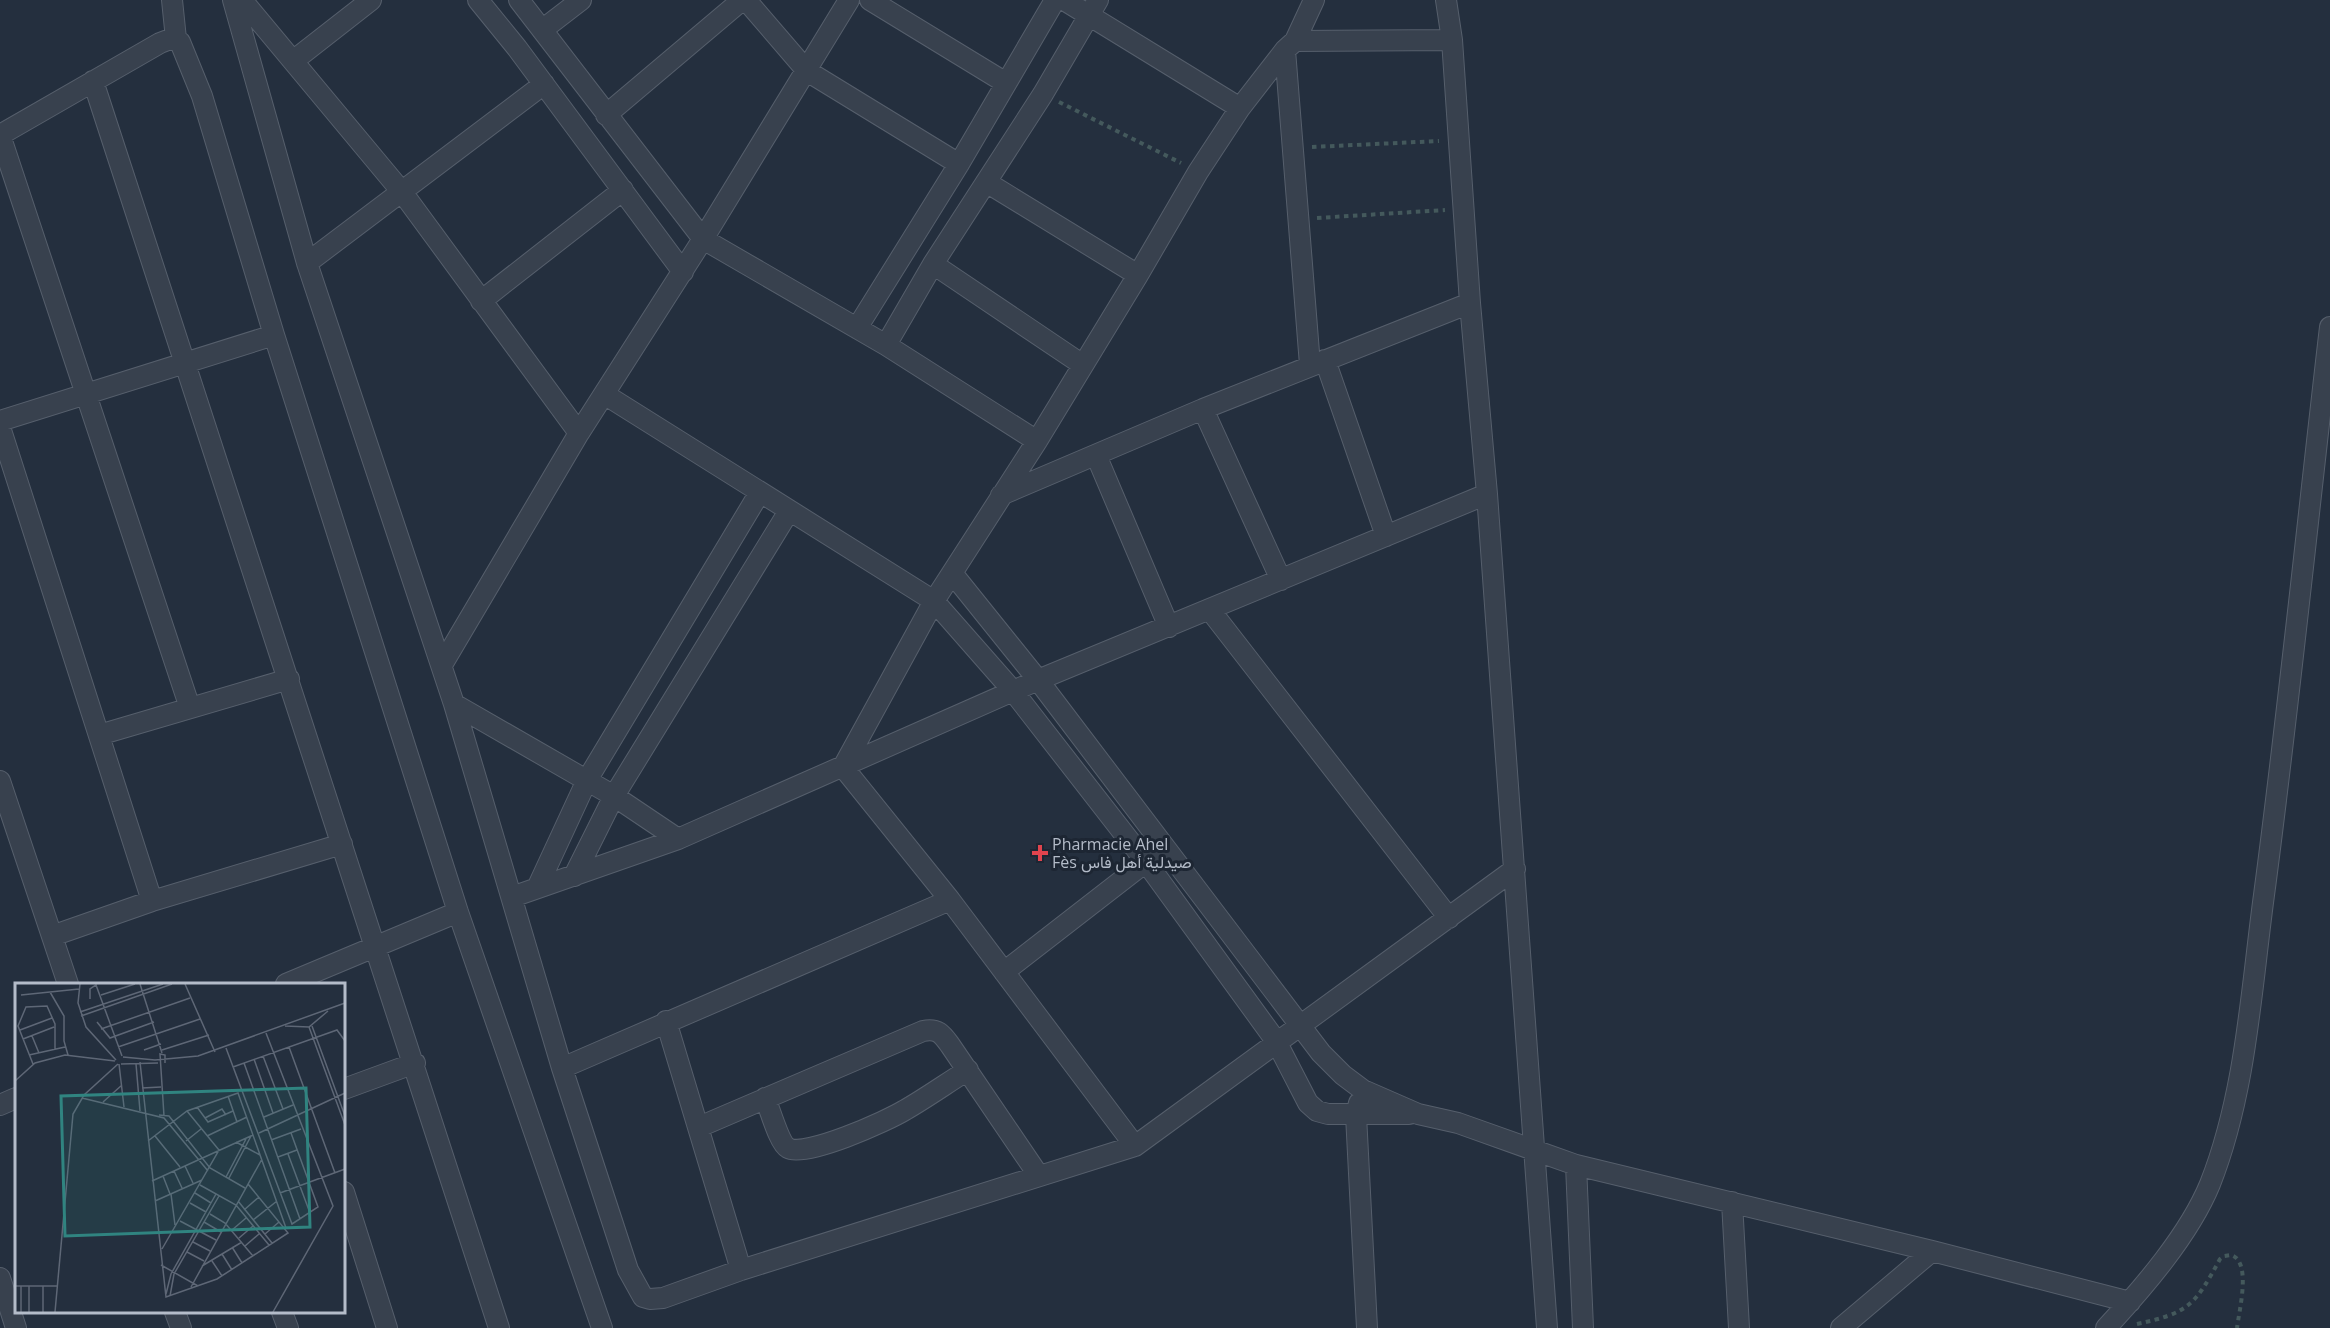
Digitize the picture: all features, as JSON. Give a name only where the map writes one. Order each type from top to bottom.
[{"type":"street","points":[[172,0],[176,39],[180,42],[202,96],[274,335],[458,912],[602,1328]]},
{"type":"street","points":[[233,0],[307,263],[442,665],[562,1068],[628,1270],[641,1295],[650,1299],[663,1298],[741,1270],[1135,1146],[1515,869]]},
{"type":"street","points":[[242,0],[402,192],[579,433]]},
{"type":"street","points":[[292,61],[371,0]]},
{"type":"street","points":[[478,0],[544,84],[683,272]]},
{"type":"street","points":[[519,0],[704,239],[886,345],[1037,441]]},
{"type":"street","points":[[542,30],[582,0]]},
{"type":"street","points":[[606,114],[744,0],[807,71],[959,164]]},
{"type":"street","points":[[442,665],[579,433],[704,239],[849,0]]},
{"type":"street","points":[[870,0],[1006,83]]},
{"type":"street","points":[[857,328],[959,164],[1055,0]]},
{"type":"street","points":[[1064,0],[1093,7],[1240,108]]},
{"type":"street","points":[[843,767],[934,601],[1037,441],[1198,172],[1240,108],[1290,46],[1314,0]]},
{"type":"street","points":[[1446,0],[1452,40],[1470,303],[1487,494],[1547,1328]]},
{"type":"street","points":[[886,345],[933,264],[1043,94],[1093,7]]},
{"type":"street","points":[[176,39],[160,43],[0,135],[190,708]]},
{"type":"street","points":[[1290,46],[1452,40]]},
{"type":"street","points":[[1290,46],[1291,148],[1296,219],[1317,363],[1386,536]]},
{"type":"street","points":[[93,81],[415,1064],[499,1328]]},
{"type":"street","points":[[307,263],[544,84]]},
{"type":"street","points":[[986,182],[1138,275]]},
{"type":"street","points":[[481,301],[623,190]]},
{"type":"street","points":[[933,264],[1083,365]]},
{"type":"street","points":[[1001,495],[1203,409],[1470,303]]},
{"type":"street","points":[[2106,1328],[2169,1253],[2209,1186],[2221,1152],[2236,1088],[2278,789],[2330,327]]},
{"type":"street","points":[[0,421],[274,335]]},
{"type":"street","points":[[604,394],[934,601],[1013,692],[1146,862],[1276,1041],[1302,1094],[1311,1107],[1322,1113],[1418,1114]]},
{"type":"street","points":[[1203,409],[1281,580]]},
{"type":"street","points":[[0,427],[153,901]]},
{"type":"street","points":[[1096,455],[1169,627]]},
{"type":"street","points":[[537,888],[587,780],[760,492]]},
{"type":"street","points":[[512,897],[678,839],[1038,680],[1487,494]]},
{"type":"street","points":[[574,876],[614,796],[789,511]]},
{"type":"street","points":[[952,573],[1038,680],[1302,1024],[1321,1053],[1353,1084],[1418,1114],[1458,1123],[1576,1165],[1932,1251],[2130,1302]]},
{"type":"street","points":[[1210,610],[1449,918]]},
{"type":"street","points":[[99,735],[289,679]]},
{"type":"street","points":[[454,704],[614,796],[678,839]]},
{"type":"street","points":[[843,767],[950,900],[1135,1146]]},
{"type":"street","points":[[0,781],[68,983]]},
{"type":"street","points":[[52,936],[153,901],[342,844]]},
{"type":"street","points":[[1004,972],[1166,847]]},
{"type":"street","points":[[562,1068],[950,900]]},
{"type":"street","points":[[288,983],[458,912]]},
{"type":"street","points":[[666,1022],[741,1270]]},
{"type":"street","points":[[699,1127],[930,1030],[939,1031],[1039,1176]]},
{"type":"street","points":[[345,1089],[415,1064]]},
{"type":"street","points":[[765,1098],[783,1144],[790,1149],[801,1150],[824,1144],[886,1120],[968,1070]]},
{"type":"street","points":[[1363,1090],[1356,1115],[1367,1328]]},
{"type":"street","points":[[0,1105],[15,1098]]},
{"type":"street","points":[[1576,1165],[1583,1328]]},
{"type":"street","points":[[345,1195],[387,1328]]},
{"type":"street","points":[[1732,1202],[1739,1328]]},
{"type":"street","points":[[1841,1328],[1932,1251]]},
{"type":"street","points":[[0,1278],[16,1328]]},
{"type":"street","points":[[176,1313],[180,1328]]},
{"type":"street","points":[[283,1313],[288,1328]]},
{"type":"path","points":[[1043,94],[1198,172]]},
{"type":"path","points":[[1291,148],[1458,140]]},
{"type":"path","points":[[1296,219],[1463,209]]},
{"type":"path","points":[[2127,1326],[2180,1312],[2198,1295],[2220,1259],[2229,1255],[2238,1258],[2243,1270],[2237,1328]]},
{"type":"place","name":"Pharmacie Ahel Fès صيدلية أهل فاس","points":[[1040,853]]}]
